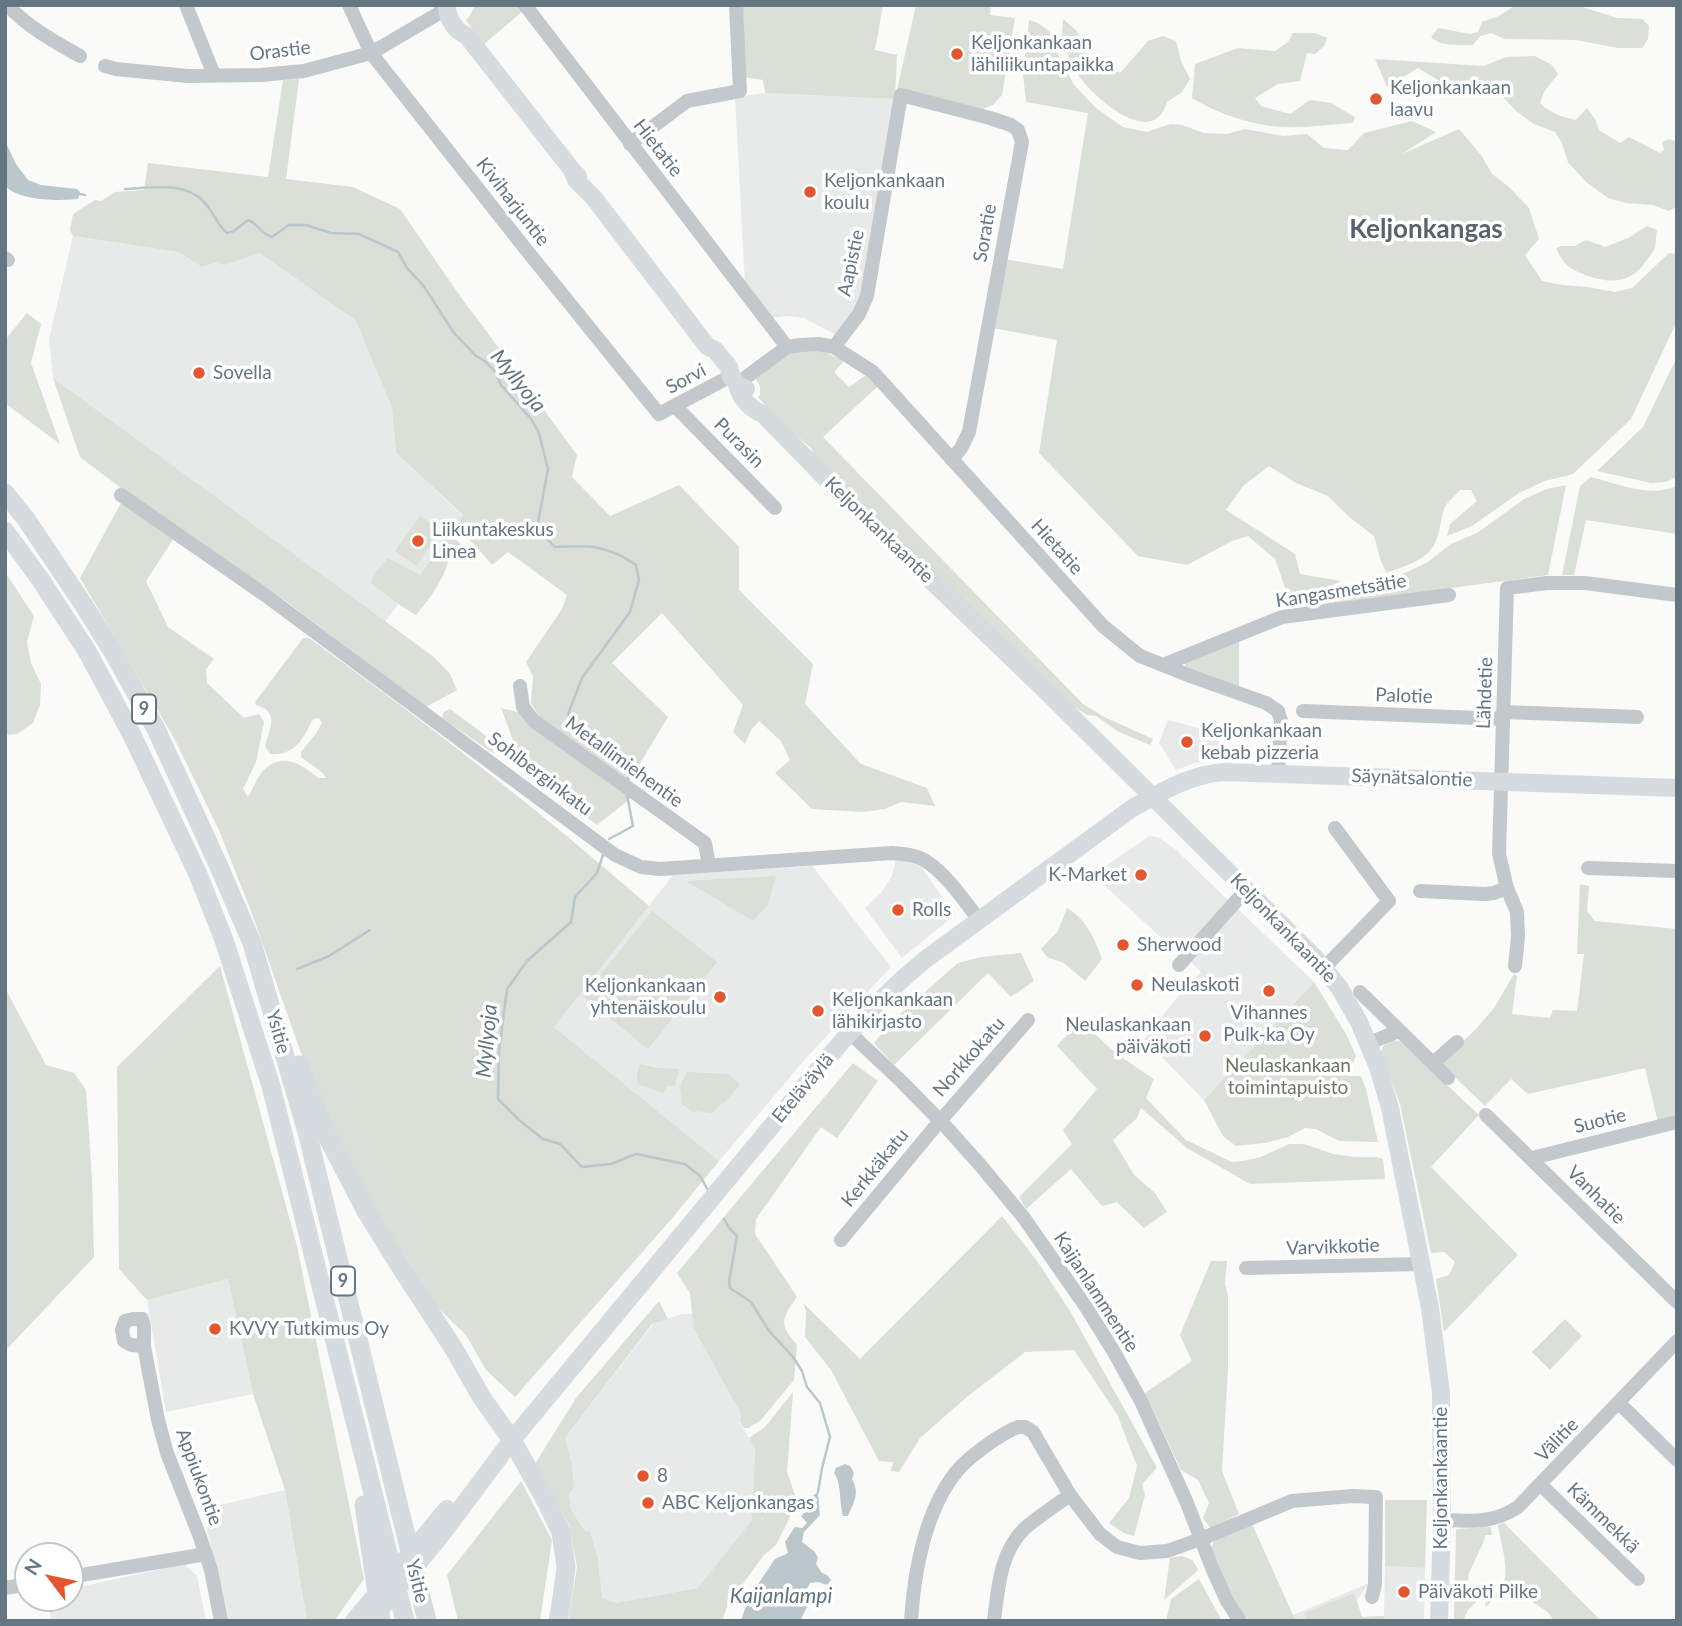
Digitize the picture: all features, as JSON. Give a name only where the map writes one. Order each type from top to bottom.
[{"type":"highway","name":"Ysitie","points":[[5,493],[26,519],[83,604],[150,718],[252,943],[307,1132],[427,1621]]},
{"type":"highway","name":"Ysitie","points":[[5,531],[87,651],[132,734],[197,872],[224,940],[271,1086],[405,1621]]},
{"type":"highway","points":[[252,943],[327,1136],[398,1263],[454,1349],[482,1398],[512,1440],[561,1532],[566,1567],[558,1621]]},
{"type":"highway","points":[[346,1387],[349,1438],[363,1501],[381,1621]]},
{"type":"main road","name":"Keljonkankaantie","points":[[447,6],[454,11],[466,27],[467,36],[580,178],[707,346],[709,355],[722,372],[745,388],[760,405],[763,414],[836,489],[1047,692],[1324,968],[1339,987],[1369,1043],[1390,1108],[1436,1350],[1441,1393],[1442,1520],[1439,1621]]},
{"type":"main road","name":"Säynätsalontie","points":[[1152,797],[1194,776],[1225,772],[1677,788]]},
{"type":"main road","name":"Eteläväylä","points":[[354,1621],[439,1527],[849,1033],[903,977],[1131,809],[1152,797]]},
{"type":"main road","name":"Eteläväylä","points":[[371,1621],[439,1527]]},
{"type":"street","points":[[7,5],[20,19],[80,56]]},
{"type":"street","points":[[186,5],[214,75]]},
{"type":"street","name":"Kiviharjuntie","points":[[349,5],[371,53],[659,414]]},
{"type":"street","name":"Hietatie","points":[[525,5],[787,347]]},
{"type":"street","points":[[630,144],[687,101],[740,91],[736,5]]},
{"type":"street","name":"Orastie","points":[[105,66],[188,76],[261,75],[304,71],[371,53],[447,6]]},
{"type":"street","name":"Aapistie","points":[[834,347],[859,314],[867,296],[901,95]]},
{"type":"street","name":"Soratie","points":[[901,95],[990,118],[1011,125],[1021,134],[969,432],[952,460]]},
{"type":"street","points":[[734,380],[787,347],[818,344],[834,347]]},
{"type":"street","name":"Hietatie","points":[[834,347],[873,372],[1102,626],[1140,656],[1266,703],[1278,711],[1281,720],[1278,773]]},
{"type":"street","name":"Sorvi","points":[[659,414],[734,380]]},
{"type":"street","name":"Purasin","points":[[674,407],[775,508]]},
{"type":"street","name":"Sohlberginkatu","points":[[121,495],[265,595],[615,855],[641,867],[660,869],[908,854],[932,864],[979,919]]},
{"type":"street","name":"Lähdetie","points":[[1515,967],[1517,912],[1507,888],[1499,854],[1507,588],[1547,583],[1585,583],[1677,595]]},
{"type":"street","name":"Kangasmetsätie","points":[[1163,665],[1282,617],[1449,595]]},
{"type":"street","name":"Metallimiehentie","points":[[520,686],[523,707],[541,726],[705,843],[709,865]]},
{"type":"street","name":"Palotie","points":[[1303,711],[1637,717]]},
{"type":"street","points":[[1324,968],[1389,901],[1335,828]]},
{"type":"street","points":[[1588,868],[1677,871]]},
{"type":"street","points":[[1420,891],[1486,894],[1507,888]]},
{"type":"street","points":[[1179,965],[1246,890]]},
{"type":"street","points":[[1360,992],[1448,1078]]},
{"type":"street","name":"Norkkokatu","points":[[940,1121],[1028,1020]]},
{"type":"street","points":[[1369,1043],[1399,1031]]},
{"type":"street","name":"Kaijanlammentie","points":[[849,1033],[902,1082],[981,1166],[1024,1218],[1102,1332],[1141,1401],[1227,1601],[1240,1621]]},
{"type":"street","points":[[1433,1063],[1457,1042]]},
{"type":"street","name":"Vanhatie","points":[[1486,1115],[1677,1302]]},
{"type":"street","name":"Kerkkäkatu","points":[[841,1240],[940,1121]]},
{"type":"street","name":"Suotie","points":[[1532,1158],[1677,1122]]},
{"type":"street","name":"Varvikkotie","points":[[1246,1268],[1421,1264]]},
{"type":"street","name":"Välitie","points":[[1442,1520],[1487,1520],[1506,1515],[1518,1507],[1677,1341]]},
{"type":"street","name":"Appiukontie","points":[[144,1346],[167,1453],[206,1554],[221,1621]]},
{"type":"street","points":[[1619,1403],[1677,1460]]},
{"type":"street","points":[[911,1621],[912,1597],[926,1530],[942,1491],[958,1470],[979,1450],[1018,1427],[1025,1427],[1033,1432],[1070,1495],[1100,1534],[1116,1547],[1140,1553],[1167,1551],[1292,1501],[1352,1496],[1376,1497],[1376,1584],[1372,1597]]},
{"type":"street","name":"Kämmekkä","points":[[1541,1485],[1638,1579]]},
{"type":"street","points":[[994,1621],[1005,1558],[1015,1539],[1026,1527],[1070,1495]]},
{"type":"street","points":[[84,1575],[206,1554]]},
{"type":"shaded area","name":"Keljonkankaan koulu","points":[[765,93],[895,99],[863,294],[838,336],[804,318],[772,318],[745,284],[735,97]]},
{"type":"shaded area","points":[[73,236],[179,252],[202,267],[215,263],[225,265],[260,253],[356,321],[392,408],[396,453],[463,516],[385,622],[53,378],[49,339]]},
{"type":"shaded area","points":[[1168,720],[1217,733],[1221,760],[1195,763],[1176,770],[1159,743]]},
{"type":"shaded area","points":[[1149,836],[1158,837],[1175,849],[1230,902],[1181,956],[1093,875]]},
{"type":"shaded area","points":[[896,859],[921,867],[955,915],[902,958],[865,908],[881,893],[892,876]]},
{"type":"shaded area","name":"Keljonkankaan yhtenäiskoulu","points":[[812,866],[891,967],[808,1056],[719,1161],[554,1027],[673,875]]},
{"type":"shaded area","points":[[1238,909],[1314,982],[1204,1100],[1144,1039],[1201,972],[1191,962]]},
{"type":"shaded area","points":[[228,1279],[253,1394],[166,1412],[147,1300]]},
{"type":"shaded area","points":[[681,1314],[693,1314],[694,1329],[741,1414],[740,1422],[755,1449],[752,1520],[699,1588],[616,1603],[601,1598],[598,1559],[585,1531],[571,1510],[569,1494],[574,1487],[572,1463],[565,1438],[653,1324]]},
{"type":"shaded area","points":[[285,1490],[307,1621],[227,1621],[203,1509]]},
{"type":"shaded area","points":[[184,1564],[197,1576],[206,1621],[51,1621],[50,1612],[84,1612],[84,1586]]},
{"type":"shaded area","name":"Päiväkoti Pilke","points":[[1385,1566],[1425,1568],[1424,1621],[1299,1621],[1293,1615],[1369,1583],[1357,1600],[1362,1617],[1384,1616]]},
{"type":"green space","points":[[476,5],[519,5],[523,11],[483,45],[466,20]]},
{"type":"green space","points":[[743,5],[883,5],[875,50],[897,55],[895,99],[765,93],[763,80],[744,77]]},
{"type":"green space","name":"Keljonkankaan lähiliikuntapaikka","points":[[916,5],[991,5],[990,15],[1015,18],[1002,95],[993,105],[983,109],[973,108],[897,90]]},
{"type":"green space","points":[[1516,5],[1576,5],[1617,18],[1642,19],[1649,26],[1648,39],[1642,48],[1618,48],[1576,40],[1505,39],[1491,33],[1480,36],[1473,45],[1445,44],[1431,37],[1438,28],[1470,34],[1478,32],[1482,22],[1499,16]]},
{"type":"green space","points":[[1063,19],[1077,31],[1097,73],[1121,72],[1148,41],[1163,36],[1176,41],[1181,61],[1190,79],[1182,92],[1167,102],[1160,116],[1150,121],[1137,121],[1124,116],[1098,97],[1079,76],[1063,41]]},
{"type":"green space","points":[[1029,20],[1050,32],[1054,47],[1074,85],[1096,108],[1123,127],[1147,132],[1170,124],[1182,125],[1204,133],[1227,134],[1245,129],[1283,136],[1307,134],[1324,148],[1348,150],[1364,133],[1412,121],[1436,132],[1402,154],[1459,129],[1481,155],[1492,174],[1529,208],[1539,239],[1525,255],[1542,281],[1615,292],[1632,288],[1669,253],[1677,254],[1677,321],[1631,419],[1573,474],[1545,481],[1519,493],[1472,526],[1447,536],[1450,524],[1477,501],[1471,490],[1460,490],[1445,507],[1438,536],[1430,551],[1413,563],[1386,573],[1374,536],[1328,496],[1296,483],[1269,466],[1243,486],[1226,510],[1295,554],[1300,574],[1341,581],[1292,607],[1275,559],[1248,536],[1232,541],[1187,565],[1138,556],[1039,453],[1057,340],[993,328],[1004,259],[1063,269],[1088,113],[1026,102],[1023,74]]},
{"type":"green space","points":[[1293,33],[1315,33],[1327,38],[1324,46],[1315,54],[1307,53],[1300,81],[1278,84],[1255,98],[1261,106],[1290,114],[1310,100],[1331,103],[1355,117],[1353,123],[1274,126],[1250,122],[1214,110],[1192,98],[1195,64],[1238,48],[1275,51],[1288,42]]},
{"type":"green space","points":[[1535,56],[1552,65],[1558,74],[1544,92],[1540,103],[1548,109],[1576,120],[1587,108],[1599,130],[1620,143],[1629,137],[1660,153],[1664,150],[1662,142],[1670,139],[1677,142],[1677,206],[1669,211],[1653,205],[1626,203],[1608,198],[1586,182],[1568,162],[1555,132],[1534,124],[1517,112],[1504,98],[1501,88],[1485,82],[1458,92],[1418,68],[1387,87],[1375,59],[1484,66],[1506,57]]},
{"type":"green space","points":[[299,79],[286,179],[353,187],[400,209],[467,306],[577,455],[572,477],[610,516],[679,485],[739,547],[739,590],[813,664],[805,704],[861,764],[927,788],[935,806],[901,802],[885,809],[863,812],[812,809],[775,773],[790,760],[781,741],[759,721],[751,730],[745,744],[733,732],[743,705],[662,613],[612,663],[668,717],[628,783],[540,717],[531,703],[533,676],[526,662],[562,609],[567,595],[508,552],[492,565],[455,527],[463,515],[396,453],[392,408],[356,321],[260,253],[225,265],[215,263],[202,267],[179,252],[73,236],[70,230],[73,214],[95,200],[101,201],[115,192],[144,190],[148,163],[268,177],[283,80]]},
{"type":"green space","points":[[1647,226],[1657,230],[1654,249],[1634,274],[1620,280],[1597,279],[1577,271],[1565,263],[1556,248],[1575,246],[1586,240],[1605,247],[1628,238]]},
{"type":"green space","points":[[27,313],[41,324],[31,363],[60,444],[5,403],[5,340]]},
{"type":"green space","points":[[818,349],[844,361],[834,372],[849,387],[866,375],[878,386],[823,437],[1083,704],[1104,717],[1153,739],[1150,745],[1119,732],[1096,716],[1087,715],[1073,706],[816,460],[811,448],[780,422],[758,397],[760,386],[756,379],[790,352]]},
{"type":"green space","points":[[1677,357],[1677,477],[1665,482],[1651,483],[1597,471],[1643,427]]},
{"type":"green space","points":[[53,378],[434,657],[450,674],[457,690],[426,707],[287,602],[80,457]]},
{"type":"green space","points":[[1591,477],[1645,490],[1656,491],[1677,486],[1677,534],[1586,520],[1574,575],[1562,575],[1580,486]]},
{"type":"green space","points":[[1566,485],[1548,575],[1299,612],[1321,595],[1340,588],[1361,586],[1405,573],[1428,562],[1451,544],[1477,533],[1524,499],[1547,489]]},
{"type":"green space","points":[[121,503],[174,538],[146,581],[168,627],[214,659],[206,669],[207,683],[244,718],[259,714],[264,722],[256,762],[243,789],[248,797],[262,772],[276,762],[298,764],[318,778],[326,778],[301,757],[301,752],[322,723],[319,718],[313,719],[302,739],[292,749],[270,754],[265,746],[271,727],[271,716],[255,702],[303,638],[309,638],[482,768],[649,906],[554,1027],[719,1161],[515,1397],[486,1370],[466,1335],[438,1308],[403,1253],[399,1255],[319,1104],[251,911],[219,830],[174,738],[80,578]]},
{"type":"green space","name":"Liikuntakeskus Linea","points":[[420,516],[441,531],[416,566],[395,551]]},
{"type":"green space","points":[[449,534],[466,548],[466,552],[450,556],[436,588],[416,615],[371,583],[375,573],[388,558],[420,575]]},
{"type":"green space","points":[[5,572],[34,616],[27,642],[31,663],[41,684],[40,705],[33,723],[17,734],[5,735]]},
{"type":"green space","points":[[1239,637],[1239,691],[1186,672],[1185,660]]},
{"type":"green space","points":[[501,708],[521,713],[634,796],[597,825],[520,768]]},
{"type":"green space","points":[[450,709],[485,735],[494,754],[442,718],[444,712]]},
{"type":"green space","points":[[776,876],[768,904],[753,921],[686,881]]},
{"type":"green space","points":[[1580,884],[1589,886],[1587,911],[1595,921],[1677,929],[1677,1117],[1658,1122],[1645,1068],[1528,1094],[1511,1079],[1485,1106],[1440,1063],[1494,1008],[1514,974],[1517,976],[1512,1014],[1550,1018],[1553,1010],[1577,1011],[1584,954],[1577,954]]},
{"type":"green space","points":[[1067,908],[1080,918],[1089,930],[1102,959],[1085,981],[1064,963],[1047,957],[1041,949],[1058,931]]},
{"type":"green space","points":[[652,911],[717,962],[648,1049],[583,996]]},
{"type":"green space","points":[[1021,953],[1034,981],[1011,997],[988,973],[894,1065],[874,1043],[893,1020],[958,963],[981,957]]},
{"type":"green space","points":[[220,966],[297,1246],[364,1579],[334,1621],[307,1621],[285,1490],[253,1394],[228,1279],[147,1300],[119,1269],[117,1067]]},
{"type":"green space","name":"Neulaskankaan toimintapuisto","points":[[1314,982],[1346,1034],[1356,1056],[1348,1076],[1361,1076],[1378,1142],[1339,1141],[1316,1129],[1305,1128],[1288,1137],[1265,1143],[1236,1146],[1223,1136],[1204,1100]]},
{"type":"green space","points":[[5,988],[46,1065],[74,1073],[86,1090],[94,1257],[5,1351]]},
{"type":"green space","points":[[1082,1018],[1106,1044],[1154,1079],[1146,1098],[1186,1140],[1232,1162],[1261,1157],[1289,1144],[1304,1144],[1333,1154],[1376,1157],[1383,1159],[1385,1179],[1250,1184],[1187,1148],[1141,1108],[1137,1118],[1113,1140],[1134,1175],[1155,1193],[1167,1212],[1144,1228],[1117,1202],[1102,1206],[1071,1169],[1026,1209],[1019,1197],[1072,1144],[1063,1130],[1097,1089],[1057,1046]]},
{"type":"green space","points":[[1394,1040],[1401,1042],[1479,1115],[1431,1167],[1518,1255],[1444,1332],[1436,1279],[1449,1275],[1455,1262],[1444,1252],[1431,1253],[1400,1104],[1381,1052],[1383,1046]]},
{"type":"green space","points":[[853,1063],[878,1081],[837,1138],[821,1127],[756,1219],[755,1234],[797,1297],[784,1321],[787,1332],[797,1345],[794,1380],[760,1421],[744,1428],[740,1421],[741,1414],[694,1329],[690,1293],[677,1273]]},
{"type":"green space","points":[[640,1064],[679,1069],[675,1085],[667,1086],[663,1093],[637,1084]]},
{"type":"green space","points":[[687,1072],[728,1074],[740,1085],[712,1113],[695,1113],[682,1104],[680,1086]]},
{"type":"green space","points":[[1002,1216],[1037,1261],[1070,1311],[1157,1468],[1142,1484],[1145,1495],[1134,1536],[1109,1523],[1129,1498],[1137,1466],[1117,1414],[1074,1350],[1025,1352],[920,1438],[899,1472],[891,1471],[893,1462],[879,1461],[831,1370],[805,1337],[806,1311],[803,1303],[860,1359]]},
{"type":"green space","points":[[1211,1261],[1227,1261],[1225,1284],[1228,1296],[1228,1368],[1222,1471],[1239,1514],[1211,1529],[1203,1518],[1209,1503],[1198,1480],[1181,1470],[1145,1393],[1192,1361],[1180,1335]]},
{"type":"green space","points":[[659,1301],[668,1319],[652,1324],[565,1438],[572,1463],[574,1488],[569,1494],[571,1510],[585,1531],[590,1532],[598,1559],[602,1598],[616,1603],[698,1588],[752,1520],[755,1449],[749,1438],[765,1427],[793,1392],[787,1472],[796,1499],[776,1545],[764,1555],[728,1604],[722,1621],[568,1621],[577,1567],[569,1525],[535,1464],[576,1398]]},
{"type":"green space","points":[[1565,1319],[1582,1336],[1550,1370],[1532,1352]]},
{"type":"green space","points":[[521,1481],[552,1540],[540,1621],[458,1621],[447,1575]]},
{"type":"green space","points":[[1385,1500],[1427,1500],[1425,1568],[1385,1566]]},
{"type":"green space","points":[[1504,1523],[1601,1621],[1554,1621],[1547,1612],[1518,1592],[1503,1594],[1485,1606],[1504,1580],[1505,1565],[1498,1525]]},
{"type":"green space","points":[[1252,1524],[1293,1615],[1299,1621],[1249,1621],[1231,1597],[1211,1549],[1215,1538]]},
{"type":"green space","points":[[1491,1527],[1492,1535],[1485,1535],[1469,1573],[1466,1591],[1485,1589],[1493,1585],[1468,1610],[1463,1621],[1454,1621],[1456,1529]]},
{"type":"green space","points":[[1182,1556],[1192,1560],[1198,1569],[1164,1600],[1170,1558]]},
{"type":"green space","points":[[1199,1579],[1222,1621],[1166,1621],[1171,1599]]},
{"type":"green space","points":[[1354,1593],[1362,1617],[1384,1616],[1384,1621],[1307,1621],[1304,1613]]},
{"type":"water","points":[[5,137],[16,164],[28,180],[41,185],[77,189],[80,192],[78,199],[50,200],[29,197],[5,186]]},
{"type":"water","points":[[845,1464],[850,1466],[854,1473],[852,1479],[856,1489],[848,1516],[843,1516],[834,1473],[836,1468]]},
{"type":"water","name":"Kaijanlampi","points":[[818,1492],[820,1515],[804,1532],[802,1542],[815,1552],[818,1558],[816,1564],[831,1580],[827,1585],[810,1583],[806,1591],[810,1601],[800,1621],[741,1621],[748,1599],[775,1559],[788,1553],[785,1542],[795,1527],[802,1528],[807,1523],[801,1516],[807,1510],[811,1497]]},
{"type":"waterway","name":"Myllyoja","points":[[125,189],[167,187],[187,191],[204,202],[227,233],[248,220],[272,237],[289,225],[306,225],[331,233],[359,234],[398,252],[454,333],[496,373],[501,385],[531,419],[539,433],[548,469],[537,528],[555,547],[597,548],[616,553],[636,565],[639,580],[630,612],[582,678],[568,714],[583,740],[608,751],[630,768],[628,780]]},
{"type":"waterway","points":[[80,194],[85,195]]},
{"type":"waterway","name":"Myllyoja","points":[[609,839],[633,826],[627,795]]},
{"type":"waterway","name":"Myllyoja","points":[[603,855],[597,873],[575,897],[571,922],[527,961],[507,989],[499,1051],[498,1099],[543,1139],[560,1144],[582,1167],[611,1164],[636,1154],[685,1164],[700,1176],[708,1190]]},
{"type":"waterway","points":[[297,969],[329,956],[370,930]]},
{"type":"waterway","name":"Myllyoja","points":[[724,1219],[737,1236],[730,1288],[751,1302],[769,1331],[793,1357],[802,1371],[807,1387],[820,1403],[830,1437],[818,1492]]},
{"type":"place","name":"Keljonkankaan lähiliikuntapaikka","points":[[957,54]]},
{"type":"place","name":"Keljonkankaan laavu","points":[[1376,99]]},
{"type":"place","name":"Keljonkankaan koulu","points":[[810,192]]},
{"type":"place","name":"Sovella","points":[[199,373]]},
{"type":"place","name":"Liikuntakeskus Linea","points":[[418,541]]},
{"type":"place","name":"Keljonkankaan kebab pizzeria","points":[[1187,742]]},
{"type":"place","name":"K-Market","points":[[1141,875]]},
{"type":"place","name":"Rolls","points":[[898,910]]},
{"type":"place","name":"Sherwood","points":[[1123,945]]},
{"type":"place","name":"Neulaskoti","points":[[1137,985]]},
{"type":"place","name":"Vihannes Pulk-ka Oy","points":[[1269,991]]},
{"type":"place","name":"Keljonkankaan yhtenäiskoulu","points":[[720,997]]},
{"type":"place","name":"Keljonkankaan lähikirjasto","points":[[818,1011]]},
{"type":"place","name":"Neulaskankaan päiväkoti","points":[[1205,1036]]},
{"type":"place","name":"KVVY Tutkimus Oy","points":[[215,1329]]},
{"type":"place","name":"8","points":[[643,1476]]},
{"type":"place","name":"ABC Keljonkangas","points":[[648,1503]]},
{"type":"place","name":"Päiväkoti Pilke","points":[[1404,1592]]},
{"type":"district","name":"Keljonkangas","points":[[1426,230]]}]
